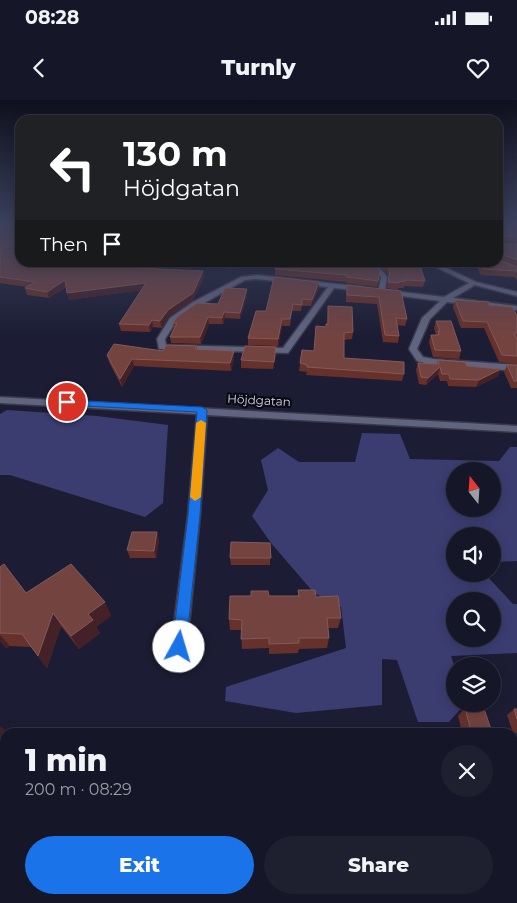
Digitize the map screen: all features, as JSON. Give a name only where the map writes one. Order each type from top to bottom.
[{"type":"street","points":[[373,267],[384,276],[381,291]]},
{"type":"street","points":[[439,267],[474,283],[517,294]]},
{"type":"street","points":[[332,286],[285,352],[162,347],[161,339],[173,320],[196,304],[243,278],[257,277],[517,308]]},
{"type":"street","points":[[474,283],[446,299],[426,318],[413,349],[420,359],[433,362],[517,368]]},
{"type":"street","name":"Höjdgatan","points":[[0,400],[517,429]]},
{"type":"street","points":[[179,647],[194,515],[202,410]]},
{"type":"shaded area","points":[[7,410],[97,416],[168,425],[163,503],[145,517],[10,475],[0,475],[0,414]]},
{"type":"shaded area","points":[[362,433],[400,434],[410,459],[499,461],[510,447],[517,447],[517,561],[501,562],[501,527],[446,527],[446,582],[492,582],[513,604],[517,604],[517,653],[446,657],[446,712],[458,712],[449,722],[418,722],[397,660],[382,659],[382,705],[296,713],[225,701],[226,687],[346,648],[341,607],[314,593],[271,543],[252,516],[268,490],[261,460],[278,448],[299,462],[355,462]]},
{"type":"building","points":[[0,260],[15,260],[15,267],[140,267],[137,268],[203,271],[193,293],[168,310],[160,321],[152,320],[149,325],[119,324],[146,283],[67,293],[65,280],[47,292],[25,288],[35,282],[0,277]]},
{"type":"building","points":[[503,262],[517,267],[517,272],[516,271],[483,269],[482,267],[503,267]]},
{"type":"building","points":[[276,267],[377,267],[380,271],[378,281],[347,277],[346,275],[275,269]]},
{"type":"building","points":[[388,267],[421,267],[425,281],[405,280],[405,282],[399,281],[399,283],[388,282],[390,271]]},
{"type":"building","points":[[274,277],[319,282],[312,300],[302,299],[302,305],[293,304],[290,319],[282,319],[278,339],[248,338],[256,311],[266,311]]},
{"type":"building","points":[[347,285],[401,291],[407,319],[396,318],[399,336],[385,335],[379,297],[347,295]]},
{"type":"building","points":[[225,288],[247,289],[240,313],[224,312],[222,318],[208,317],[200,337],[170,337],[177,323],[173,323],[177,317],[197,303],[218,304]]},
{"type":"building","points":[[455,300],[489,302],[489,305],[512,307],[517,315],[517,333],[514,333],[517,339],[517,356],[502,355],[487,322],[463,321]]},
{"type":"building","points":[[328,306],[352,307],[353,332],[344,333],[344,358],[404,362],[404,374],[307,367],[307,365],[300,363],[302,350],[314,351],[316,326],[326,327],[326,324],[328,324]]},
{"type":"building","points":[[436,321],[451,321],[461,351],[435,350],[431,335],[439,335],[438,331],[440,331]]},
{"type":"building","points":[[114,344],[163,351],[166,345],[197,346],[195,349],[234,351],[230,363],[132,359],[120,379],[107,355]]},
{"type":"building","points":[[245,346],[276,347],[274,362],[241,360]]},
{"type":"building","points":[[438,360],[465,362],[467,366],[501,369],[479,380],[450,379],[449,374],[442,374],[440,367],[428,378],[421,377],[418,363],[439,364]]},
{"type":"building","points":[[507,365],[517,365],[517,381],[514,381]]},
{"type":"building","points":[[132,532],[157,532],[154,551],[127,550]]},
{"type":"building","points":[[231,542],[270,543],[271,558],[230,558]]},
{"type":"building","points":[[4,564],[26,593],[71,564],[105,602],[88,614],[93,620],[71,636],[53,613],[38,656],[22,634],[0,633],[0,567]]},
{"type":"building","points":[[298,590],[315,590],[316,597],[338,596],[341,618],[327,618],[329,638],[299,638],[299,643],[269,644],[269,638],[241,639],[242,620],[229,619],[230,596],[251,596],[251,591],[268,591],[269,596],[299,596]]},
{"type":"building","points":[[466,712],[485,712],[491,728],[470,728]]},
{"type":"slow traffic","points":[[195,497],[201,423]]},
{"type":"route","points":[[67,402],[202,410],[194,515],[179,647]]}]
